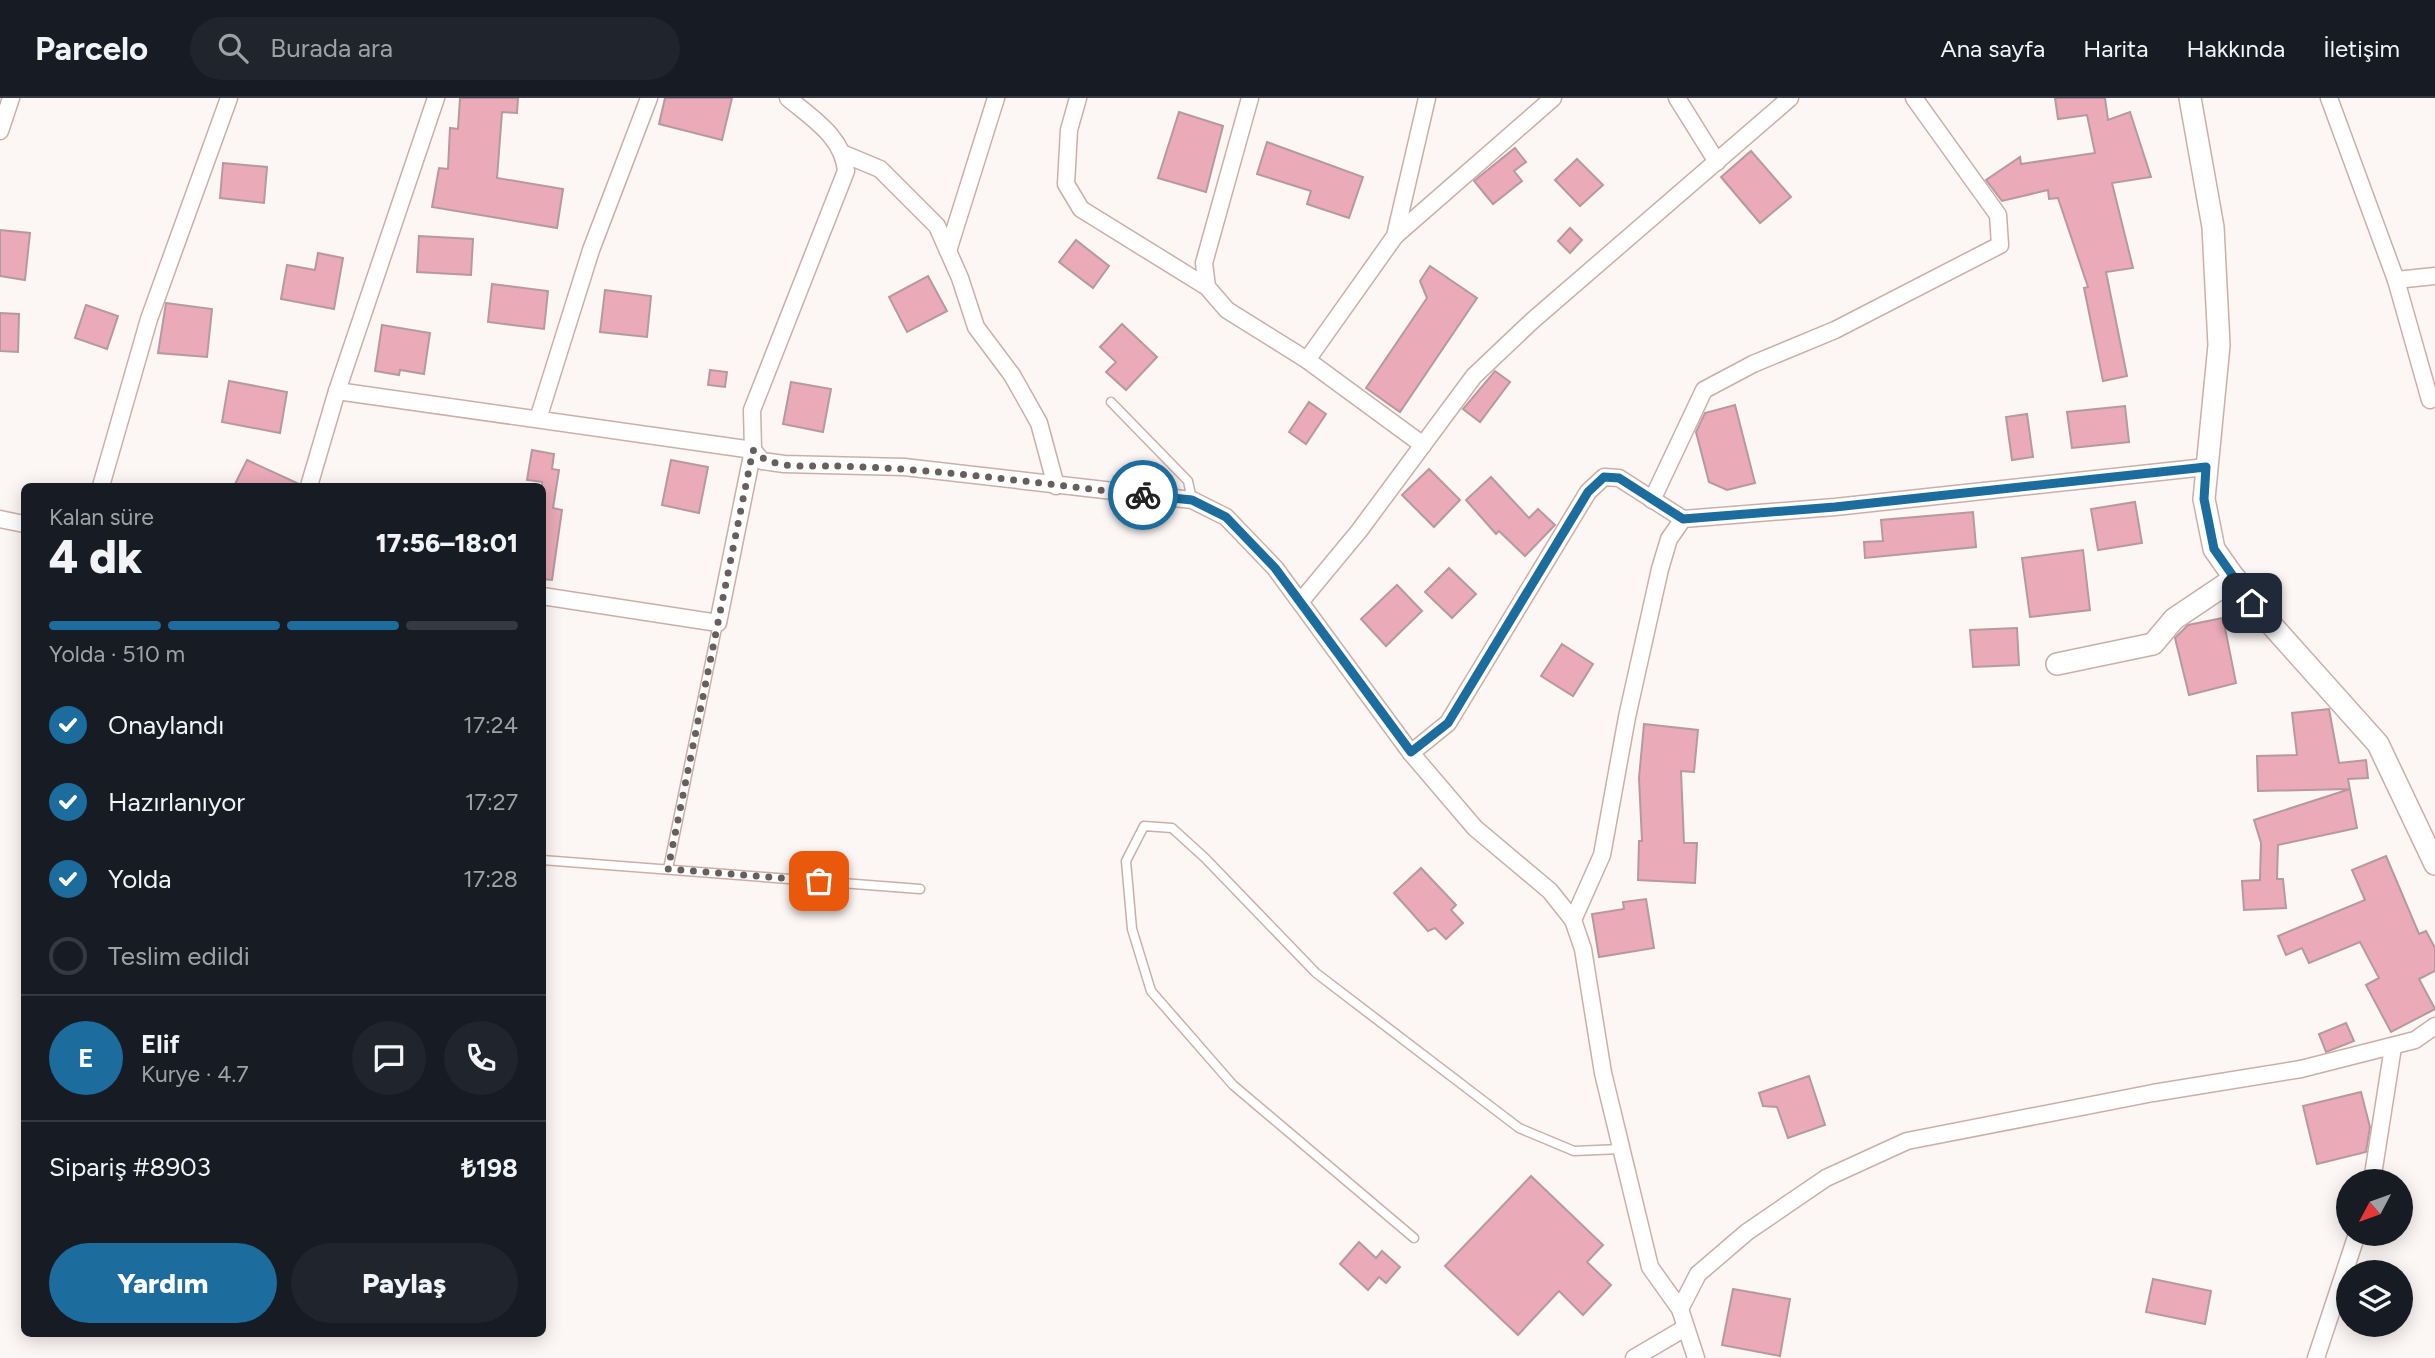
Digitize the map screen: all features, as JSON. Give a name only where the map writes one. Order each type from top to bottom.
[{"type":"street","points":[[0,131],[11,98]]},
{"type":"street","points":[[102,483],[149,319],[229,98]]},
{"type":"street","points":[[310,483],[337,391],[436,98]]},
{"type":"street","points":[[538,419],[591,250],[649,98]]},
{"type":"street","points":[[546,597],[718,623],[753,450],[752,410],[846,171],[844,154],[826,130],[788,98]]},
{"type":"street","points":[[948,251],[996,98]]},
{"type":"street","points":[[1078,98],[1069,130],[1066,184],[1081,209],[1206,286],[1227,310],[1307,360],[1423,445]]},
{"type":"street","points":[[1206,286],[1204,263],[1250,98]]},
{"type":"street","points":[[1395,236],[1427,98]]},
{"type":"street","points":[[1307,360],[1395,236],[1553,98]]},
{"type":"street","points":[[1677,98],[1717,162]]},
{"type":"street","points":[[1301,601],[1475,376],[1532,321],[1790,98]]},
{"type":"street","points":[[1652,500],[1704,390],[1752,365],[1835,330],[2000,245],[1998,215],[1914,98]]},
{"type":"street","points":[[2190,98],[2213,227],[2218,332],[2204,499],[2214,549],[2252,603],[2378,744],[2435,864]]},
{"type":"street","points":[[2329,98],[2396,280],[2430,400]]},
{"type":"street","points":[[844,154],[880,169],[937,226],[976,327],[1012,374],[1040,423],[1056,486]]},
{"type":"street","points":[[2396,280],[2435,276]]},
{"type":"street","points":[[337,391],[753,450],[762,461],[784,464],[904,467],[1192,500],[1226,517],[1275,568],[1411,752],[1475,828],[1550,891],[1573,920],[1583,949],[1603,1073],[1650,1267],[1680,1309],[1696,1358]]},
{"type":"street","points":[[1411,752],[1448,723],[1588,492],[1604,477],[1619,478],[1683,519],[1835,507],[2206,467]]},
{"type":"street","points":[[0,519],[21,523]]},
{"type":"street","points":[[1573,920],[1602,855],[1627,718],[1660,569],[1669,539],[1683,519]]},
{"type":"street","points":[[2057,664],[2153,644],[2174,619],[2235,578]]},
{"type":"street","points":[[1680,1309],[1698,1274],[1747,1232],[1826,1178],[1907,1141],[2153,1093],[2301,1069],[2415,1040],[2435,1026]]},
{"type":"street","points":[[2374,1169],[2393,1047]]},
{"type":"street","points":[[2316,1358],[2353,1246]]},
{"type":"street","points":[[1634,1358],[1685,1328]]},
{"type":"lane","points":[[1111,402],[1188,481],[1192,500]]},
{"type":"lane","points":[[668,869],[718,623]]},
{"type":"lane","points":[[1414,1238],[1233,1085],[1152,991],[1132,929],[1126,861],[1144,826],[1172,828],[1205,858],[1316,973],[1519,1128],[1574,1151],[1621,1149]]},
{"type":"lane","points":[[546,860],[920,889]]},
{"type":"building","points":[[460,98],[518,98],[517,113],[502,112],[497,178],[563,189],[557,228],[432,207],[439,168],[448,169],[450,128],[458,129]]},
{"type":"building","points":[[665,98],[732,98],[722,140],[659,124]]},
{"type":"building","points":[[2055,98],[2105,98],[2108,120],[2130,112],[2151,177],[2112,183],[2133,268],[2106,272],[2127,376],[2103,381],[2084,288],[2088,287],[2058,198],[2049,199],[2048,190],[2002,201],[1986,180],[2020,157],[2021,164],[2095,153],[2087,115],[2058,119]]},
{"type":"building","points":[[1179,112],[1223,126],[1206,192],[1158,178]]},
{"type":"building","points":[[1267,142],[1363,177],[1349,218],[1307,204],[1311,191],[1257,174]]},
{"type":"building","points":[[1515,148],[1526,162],[1514,171],[1522,181],[1493,204],[1474,181]]},
{"type":"building","points":[[1751,151],[1791,197],[1760,223],[1721,177]]},
{"type":"building","points":[[1577,159],[1603,185],[1580,206],[1555,180]]},
{"type":"building","points":[[223,163],[267,167],[264,203],[220,198]]},
{"type":"building","points":[[1570,228],[1582,240],[1570,253],[1558,241]]},
{"type":"building","points":[[0,230],[30,233],[25,280],[0,276]]},
{"type":"building","points":[[419,236],[473,239],[471,275],[417,272]]},
{"type":"building","points":[[1076,240],[1109,266],[1093,288],[1059,262]]},
{"type":"building","points":[[318,253],[343,258],[334,309],[281,299],[287,265],[315,270]]},
{"type":"building","points":[[1430,266],[1477,298],[1400,412],[1366,388],[1427,298],[1420,281]]},
{"type":"building","points":[[928,276],[947,311],[907,332],[889,297]]},
{"type":"building","points":[[492,284],[548,291],[544,329],[488,322]]},
{"type":"building","points":[[605,290],[651,296],[647,337],[600,332]]},
{"type":"building","points":[[166,303],[212,309],[207,357],[158,353]]},
{"type":"building","points":[[86,305],[118,316],[107,349],[75,338]]},
{"type":"building","points":[[0,313],[19,314],[18,352],[0,351]]},
{"type":"building","points":[[1122,324],[1157,357],[1126,390],[1106,372],[1116,362],[1100,347]]},
{"type":"building","points":[[382,325],[430,333],[424,374],[400,370],[399,375],[375,371]]},
{"type":"building","points":[[710,370],[727,372],[725,387],[708,385]]},
{"type":"building","points":[[1495,371],[1510,382],[1480,422],[1463,409]]},
{"type":"building","points":[[229,381],[287,392],[280,433],[222,422]]},
{"type":"building","points":[[791,382],[831,389],[823,432],[783,424]]},
{"type":"building","points":[[1309,402],[1326,414],[1306,444],[1289,432]]},
{"type":"building","points":[[1735,405],[1755,483],[1727,490],[1709,482],[1696,432],[1705,413]]},
{"type":"building","points":[[2125,406],[2129,442],[2072,448],[2067,412]]},
{"type":"building","points":[[2027,414],[2033,457],[2012,460],[2006,417]]},
{"type":"building","points":[[532,450],[554,454],[552,469],[559,470],[553,508],[562,510],[552,580],[546,579],[546,483],[527,480]]},
{"type":"building","points":[[247,460],[297,483],[236,483]]},
{"type":"building","points":[[671,460],[708,467],[699,513],[662,505]]},
{"type":"building","points":[[1429,469],[1460,500],[1434,527],[1402,495]]},
{"type":"building","points":[[1491,477],[1529,518],[1538,509],[1555,525],[1525,556],[1499,531],[1496,534],[1466,500]]},
{"type":"building","points":[[2135,502],[2142,543],[2098,550],[2091,509]]},
{"type":"building","points":[[1973,512],[1976,547],[1865,558],[1864,542],[1883,541],[1881,520]]},
{"type":"building","points":[[2083,550],[2090,610],[2030,617],[2022,558]]},
{"type":"building","points":[[1449,568],[1476,594],[1452,618],[1425,592]]},
{"type":"building","points":[[1397,585],[1422,611],[1386,646],[1361,619]]},
{"type":"building","points":[[2223,618],[2236,683],[2189,695],[2175,638],[2188,625]]},
{"type":"building","points":[[2017,628],[2019,665],[1973,667],[1970,630]]},
{"type":"building","points":[[1562,644],[1593,664],[1573,696],[1541,676]]},
{"type":"building","points":[[2329,709],[2339,763],[2366,760],[2368,778],[2348,779],[2350,789],[2258,791],[2257,756],[2297,755],[2292,713]]},
{"type":"building","points":[[1644,724],[1698,730],[1694,772],[1681,771],[1684,843],[1697,843],[1695,883],[1638,880],[1639,841],[1642,841],[1639,778]]},
{"type":"building","points":[[2350,789],[2357,828],[2278,845],[2277,879],[2283,879],[2286,908],[2244,910],[2242,881],[2260,880],[2261,843],[2254,820]]},
{"type":"building","points":[[2386,856],[2419,934],[2426,931],[2435,948],[2435,971],[2419,979],[2435,1009],[2391,1032],[2366,985],[2379,978],[2360,942],[2309,963],[2302,948],[2286,955],[2278,936],[2365,900],[2352,870]]},
{"type":"building","points":[[1421,868],[1456,905],[1451,910],[1463,923],[1446,939],[1435,928],[1428,931],[1394,893]]},
{"type":"building","points":[[1646,899],[1654,948],[1599,957],[1592,914],[1624,909],[1623,902]]},
{"type":"building","points":[[2346,1023],[2354,1041],[2326,1052],[2319,1034]]},
{"type":"building","points":[[1809,1076],[1825,1125],[1788,1138],[1777,1107],[1763,1106],[1759,1093]]},
{"type":"building","points":[[2361,1092],[2370,1127],[2366,1152],[2317,1164],[2303,1106]]},
{"type":"building","points":[[1531,1176],[1603,1245],[1587,1262],[1611,1285],[1583,1315],[1559,1291],[1518,1335],[1445,1266]]},
{"type":"building","points":[[1359,1242],[1376,1258],[1382,1251],[1400,1267],[1386,1283],[1379,1277],[1368,1290],[1340,1264]]},
{"type":"building","points":[[2153,1279],[2211,1291],[2205,1324],[2146,1312]]},
{"type":"building","points":[[1733,1289],[1790,1299],[1780,1356],[1722,1345]]},
{"type":"way so far","points":[[819,881],[668,869],[753,450],[762,461],[784,464],[904,467],[1143,495]]},
{"type":"route","points":[[1143,495],[1192,500],[1226,517],[1275,568],[1411,752],[1448,723],[1588,492],[1604,477],[1619,478],[1683,519],[1835,507],[2206,467],[2204,499],[2214,549],[2252,603]]}]
